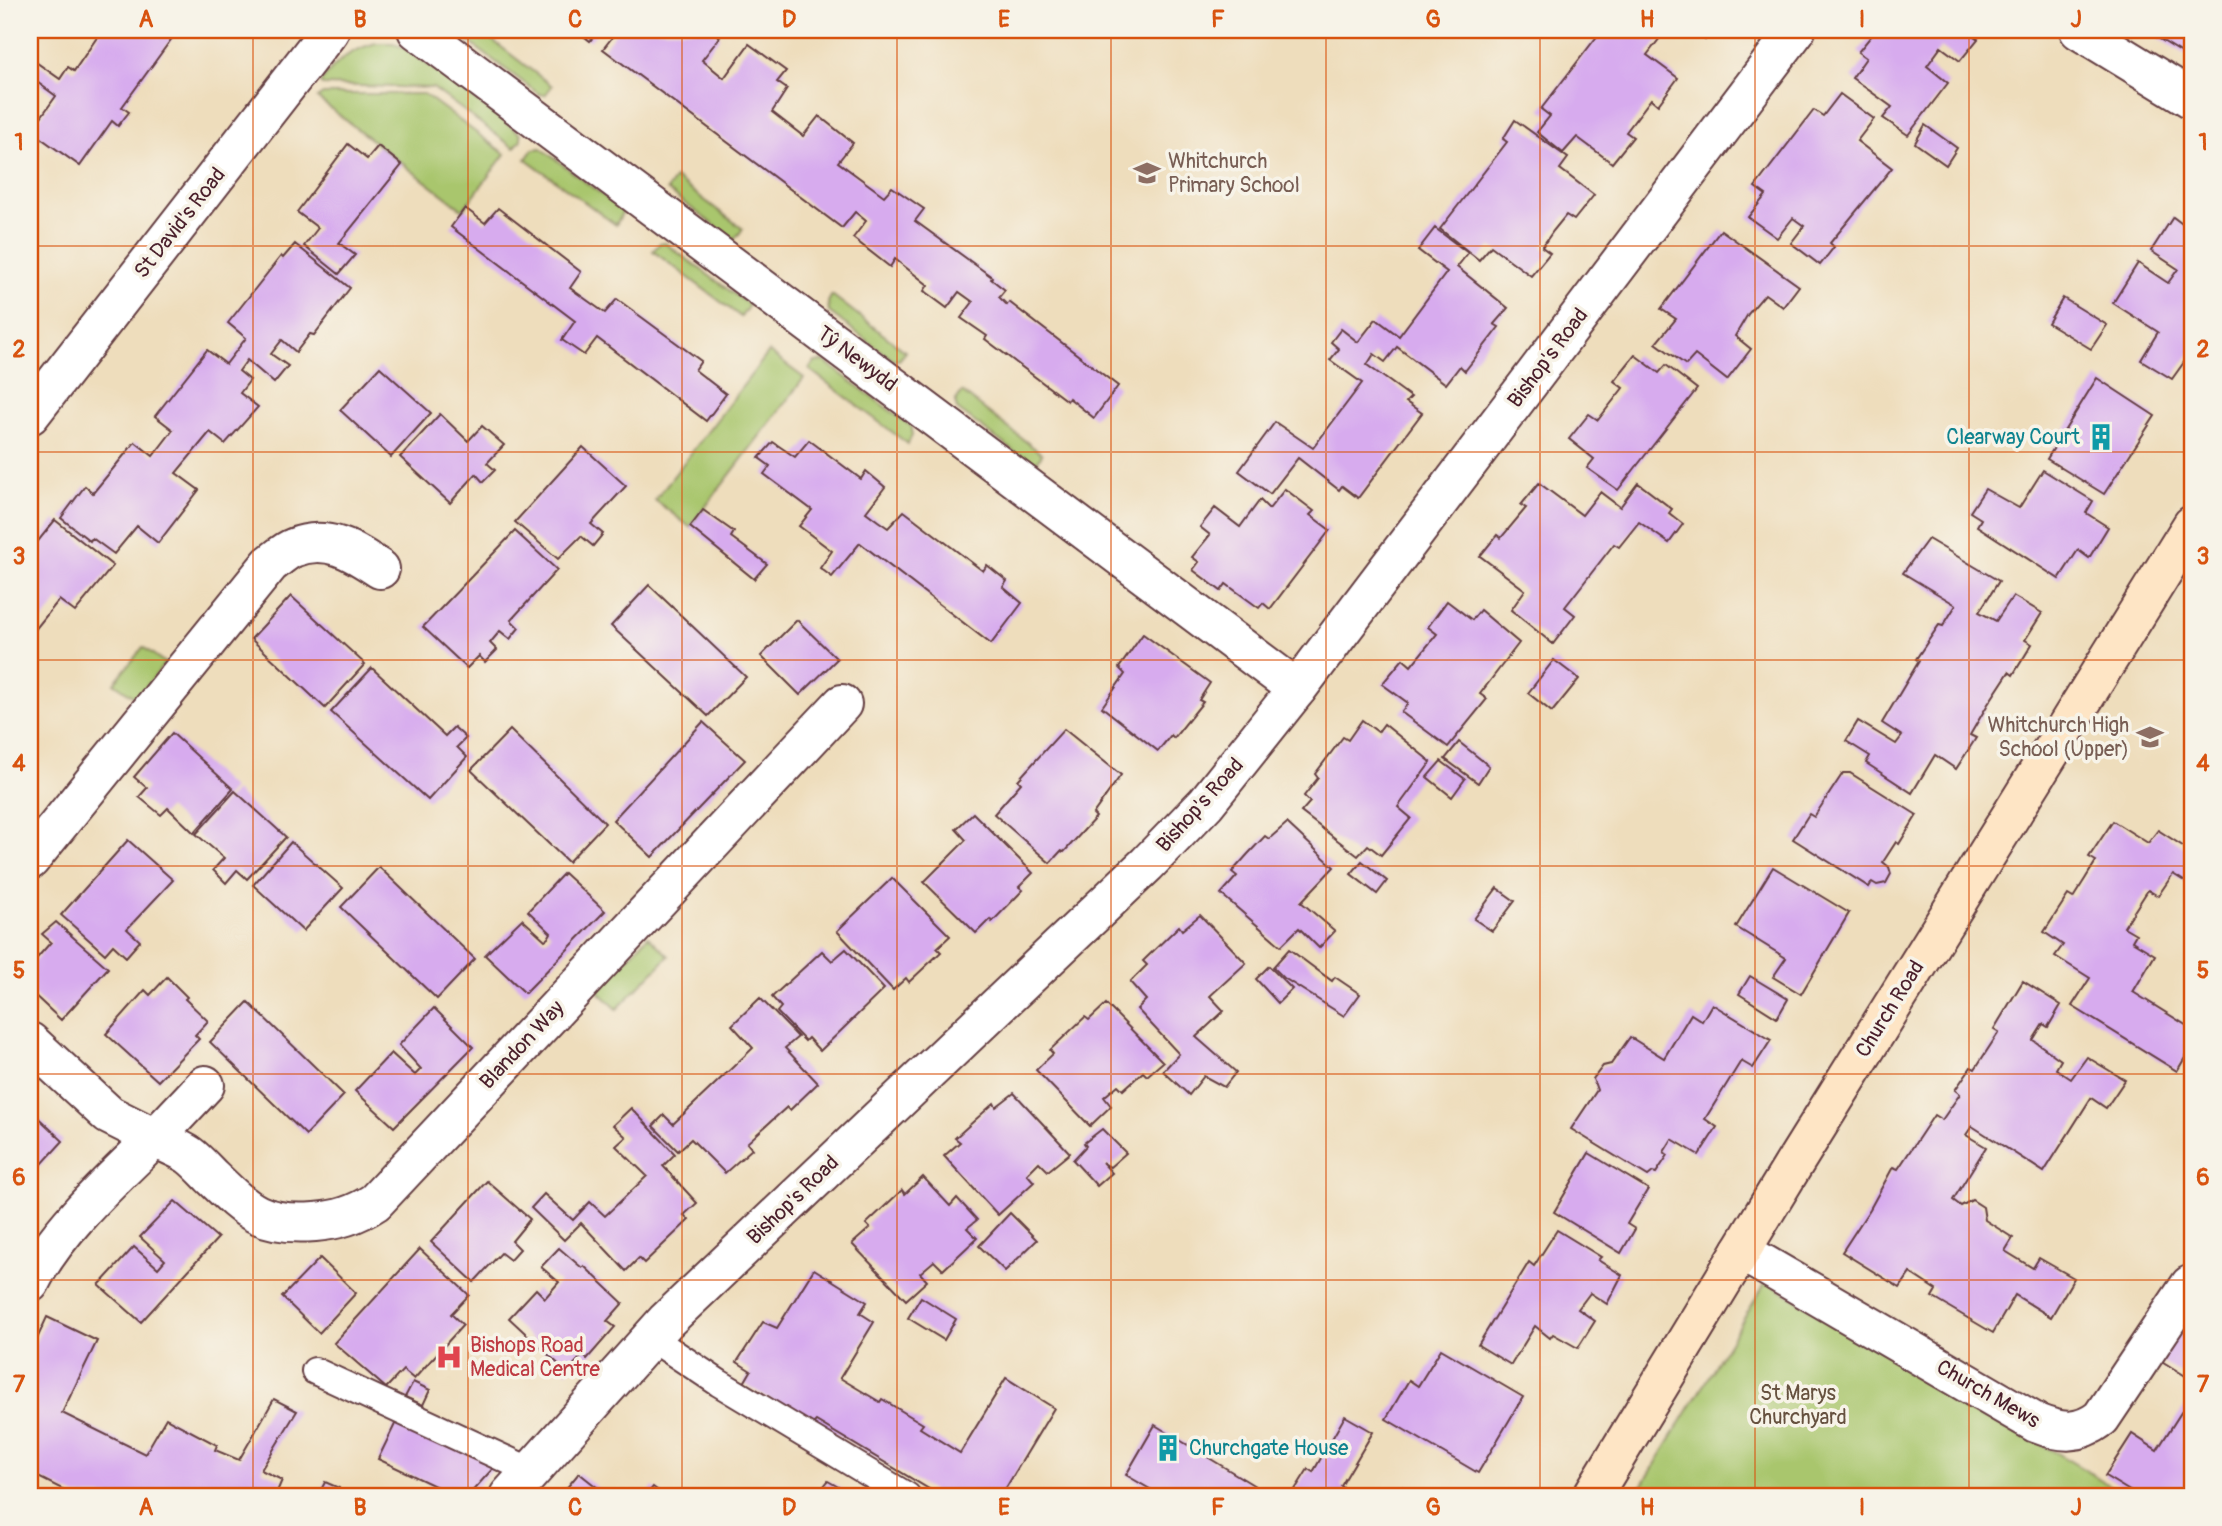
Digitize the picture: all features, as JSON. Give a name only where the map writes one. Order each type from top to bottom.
[{"type":"street","name":"St David's Road","points":[[30,415],[330,30]]},
{"type":"street","name":"Tŷ Newydd","points":[[418,30],[1297,689]]},
{"type":"street","name":"Bishop's Road","points":[[520,1484],[650,1337],[1177,835],[1206,803],[1297,689],[1796,30]]},
{"type":"street","points":[[2079,30],[2192,99]]},
{"type":"street","name":"Church Road","points":[[1592,1496],[2192,525]]},
{"type":"street","points":[[30,860],[270,564],[293,548],[320,543],[348,548],[380,569]]},
{"type":"street","name":"Blandon Way","points":[[30,1042],[109,1115],[189,1156],[243,1206],[267,1219],[305,1223],[337,1220],[355,1214],[375,1202],[842,704]]},
{"type":"street","points":[[32,1272],[75,1221],[205,1085]]},
{"type":"street","name":"Church Mews","points":[[1741,1251],[2036,1423],[2057,1431],[2090,1427],[2101,1418],[2190,1285]]},
{"type":"lane","points":[[650,1337],[719,1383],[907,1496]]},
{"type":"lane","points":[[315,1371],[520,1484]]},
{"type":"green space","points":[[473,30],[479,30],[552,86],[545,95],[539,94],[469,42],[467,37]]},
{"type":"green space","points":[[376,43],[393,43],[406,49],[521,134],[521,140],[514,148],[433,88],[320,83],[344,57]]},
{"type":"green space","points":[[323,94],[424,94],[505,154],[463,210],[317,98]]},
{"type":"green space","points":[[541,148],[623,211],[616,225],[526,159],[533,149]]},
{"type":"green space","points":[[675,178],[743,229],[734,240],[667,190]]},
{"type":"green space","points":[[660,243],[665,243],[749,305],[741,317],[653,251]]},
{"type":"green space","points":[[832,295],[906,352],[899,360],[893,360],[829,312],[828,302]]},
{"type":"green space","points":[[769,352],[804,378],[690,527],[655,500]]},
{"type":"green space","points":[[824,361],[912,427],[908,444],[809,369],[815,362]]},
{"type":"green space","points":[[962,392],[1042,454],[1036,464],[1031,464],[957,409],[955,402]]},
{"type":"green space","points":[[143,647],[165,663],[137,699],[114,683]]},
{"type":"green space","points":[[648,936],[669,956],[617,1009],[598,991]]},
{"type":"green space","name":"St Marys Churchyard","points":[[1766,1282],[2087,1471],[2127,1496],[1636,1496]]},
{"type":"building","points":[[96,30],[178,30],[122,107],[129,112],[118,126],[112,121],[80,166],[31,131],[56,96],[30,77],[30,58],[60,79],[68,67],[74,71],[100,33]]},
{"type":"building","points":[[576,30],[599,30],[590,41]]},
{"type":"building","points":[[618,30],[709,30],[720,37],[702,60],[724,78],[749,44],[786,71],[777,82],[787,89],[772,112],[803,136],[819,116],[853,143],[838,162],[884,196],[892,187],[924,209],[915,221],[992,277],[991,279],[1005,290],[999,297],[1007,305],[1009,302],[1118,386],[1094,418],[1069,398],[1067,401],[961,318],[973,302],[959,292],[947,308],[924,291],[928,285],[895,259],[890,267],[853,238],[866,221],[855,212],[842,228],[603,49]]},
{"type":"building","points":[[1602,30],[1666,30],[1647,55],[1678,78],[1658,105],[1651,99],[1626,132],[1633,137],[1612,163],[1577,137],[1563,153],[1537,132],[1550,116],[1541,109]]},
{"type":"building","points":[[1691,30],[1713,30],[1705,40]]},
{"type":"building","points":[[1876,30],[1966,30],[1978,39],[1960,61],[1941,47],[1927,66],[1948,83],[1908,135],[1883,118],[1892,107],[1852,78],[1866,58],[1858,52]]},
{"type":"building","points":[[2145,30],[2192,30],[2192,59]]},
{"type":"building","points":[[1840,94],[1874,119],[1857,141],[1892,168],[1830,243],[1834,247],[1820,265],[1791,243],[1804,226],[1793,218],[1777,238],[1748,217],[1766,195],[1755,187],[1814,110],[1823,116]]},
{"type":"building","points":[[1515,120],[1568,158],[1560,169],[1594,195],[1574,220],[1566,215],[1553,231],[1542,247],[1550,253],[1531,276],[1491,246],[1479,260],[1440,229],[1507,142],[1503,139]]},
{"type":"building","points":[[1925,125],[1957,148],[1946,165],[1915,143]]},
{"type":"building","points":[[348,144],[367,159],[378,146],[402,165],[339,243],[355,255],[339,274],[304,246],[318,228],[297,212]]},
{"type":"building","points":[[30,147],[39,153],[30,166]]},
{"type":"building","points":[[465,208],[485,223],[498,208],[581,272],[570,288],[605,313],[617,299],[701,361],[695,370],[726,394],[706,421],[597,338],[584,355],[562,340],[575,321],[451,227]]},
{"type":"building","points":[[2192,214],[2192,351],[2172,379],[2141,360],[2158,332],[2113,303],[2138,263],[2168,283],[2178,269],[2151,251],[2173,217],[2185,226]]},
{"type":"building","points":[[1435,228],[1468,253],[1457,267],[1508,308],[1494,324],[1499,327],[1465,371],[1460,366],[1446,384],[1397,347],[1385,362],[1374,354],[1367,365],[1411,397],[1406,402],[1422,413],[1358,498],[1342,486],[1339,490],[1298,458],[1270,494],[1239,471],[1275,422],[1313,448],[1362,383],[1330,360],[1339,349],[1331,342],[1341,329],[1358,342],[1376,319],[1399,336],[1447,272],[1418,250]]},
{"type":"building","points":[[1721,230],[1799,286],[1783,307],[1765,294],[1748,314],[1735,336],[1751,349],[1727,380],[1695,355],[1686,365],[1656,343],[1676,319],[1661,309]]},
{"type":"building","points":[[295,244],[350,288],[314,335],[310,334],[296,352],[282,340],[271,354],[288,366],[274,383],[247,360],[239,371],[250,380],[240,393],[258,407],[225,444],[210,432],[176,473],[199,490],[158,543],[137,526],[114,554],[92,538],[90,541],[61,518],[85,486],[93,493],[135,442],[153,456],[173,430],[155,416],[207,350],[226,364],[246,338],[228,323],[281,256],[283,258]]},
{"type":"building","points":[[2063,298],[2107,325],[2091,349],[2048,323]]},
{"type":"building","points":[[1635,355],[1659,373],[1666,365],[1697,389],[1618,490],[1587,468],[1594,459],[1569,439],[1589,414],[1598,420],[1623,388],[1614,381]]},
{"type":"building","points":[[380,367],[431,413],[391,457],[340,410]]},
{"type":"building","name":"Clearway Court","points":[[2097,378],[2155,416],[2104,494],[2047,459]]},
{"type":"building","points":[[440,414],[468,441],[482,426],[504,445],[487,463],[495,470],[483,482],[476,474],[450,503],[400,457]]},
{"type":"building","points":[[809,440],[861,479],[866,471],[885,487],[866,512],[878,521],[888,528],[904,511],[983,571],[987,565],[1007,581],[1003,587],[1022,603],[991,644],[860,543],[832,577],[820,568],[832,551],[799,526],[812,510],[764,474],[770,466],[759,458],[773,442],[795,457]]},
{"type":"building","points":[[583,447],[626,486],[591,524],[603,534],[593,546],[581,536],[558,559],[515,522]]},
{"type":"building","points":[[2043,470],[2093,501],[2086,513],[2108,527],[2089,558],[2078,550],[2059,579],[1977,526],[1981,519],[1970,512],[1985,489],[2019,508]]},
{"type":"building","points":[[1539,483],[1582,515],[1600,492],[1620,507],[1638,483],[1672,509],[1669,513],[1683,524],[1669,543],[1639,522],[1619,547],[1614,544],[1565,607],[1575,615],[1553,644],[1511,610],[1525,590],[1480,556],[1497,535],[1501,538],[1526,508],[1521,505]]},
{"type":"building","points":[[1285,489],[1314,511],[1310,515],[1330,530],[1270,609],[1263,603],[1259,608],[1226,584],[1221,591],[1193,570],[1199,562],[1192,557],[1210,535],[1200,527],[1215,508],[1240,527],[1260,500],[1269,509]]},
{"type":"building","points":[[703,510],[734,532],[731,537],[767,564],[754,579],[690,527]]},
{"type":"building","points":[[55,520],[113,566],[75,612],[59,600],[30,636],[30,551]]},
{"type":"building","points":[[515,531],[557,570],[511,620],[519,628],[510,639],[500,631],[490,643],[497,650],[485,662],[479,656],[467,668],[423,627]]},
{"type":"building","points":[[1928,539],[1999,581],[1979,612],[1996,621],[2013,596],[2042,613],[2025,640],[2032,644],[2013,675],[2009,672],[1988,704],[1970,735],[1976,738],[1956,769],[1935,755],[1912,793],[1866,763],[1870,756],[1846,741],[1858,721],[1896,744],[1902,736],[1882,723],[1919,661],[1916,659],[1956,605],[1903,573]]},
{"type":"building","points":[[649,585],[746,677],[708,716],[611,626]]},
{"type":"building","points":[[291,596],[365,664],[325,708],[251,639]]},
{"type":"building","points":[[1447,601],[1472,620],[1480,610],[1519,643],[1480,694],[1487,699],[1448,747],[1401,712],[1408,703],[1382,684],[1403,659],[1411,666],[1437,634],[1428,627]]},
{"type":"building","points":[[797,620],[837,659],[800,695],[761,656]]},
{"type":"building","points":[[1143,634],[1210,683],[1199,700],[1203,702],[1174,738],[1171,735],[1158,751],[1102,707],[1125,674],[1119,668]]},
{"type":"building","points":[[1554,660],[1579,679],[1552,712],[1528,693]]},
{"type":"building","points":[[372,668],[445,736],[454,727],[466,738],[457,747],[467,757],[428,800],[331,712]]},
{"type":"building","points":[[1362,720],[1378,732],[1384,724],[1431,762],[1398,807],[1411,818],[1381,855],[1368,845],[1358,856],[1301,812],[1310,802],[1304,796],[1318,778],[1315,774],[1343,737],[1348,740]]},
{"type":"building","points":[[703,722],[745,760],[652,857],[613,820]]},
{"type":"building","points":[[1064,729],[1121,775],[1093,814],[1096,817],[1064,852],[1061,851],[1050,863],[994,814],[1021,783],[1018,780]]},
{"type":"building","points":[[510,730],[605,823],[568,862],[471,770]]},
{"type":"building","points":[[172,733],[233,789],[194,833],[168,808],[161,815],[139,797],[147,788],[134,777]]},
{"type":"building","points":[[1459,742],[1489,766],[1478,783],[1445,759]]},
{"type":"building","points":[[1441,761],[1465,779],[1452,797],[1427,777]]},
{"type":"building","points":[[1843,773],[1850,773],[1917,815],[1899,844],[1896,842],[1883,862],[1889,867],[1891,874],[1886,883],[1877,885],[1872,882],[1869,887],[1793,839],[1809,814],[1814,817]]},
{"type":"building","points":[[235,791],[286,837],[247,879],[237,870],[226,883],[213,870],[224,858],[196,834]]},
{"type":"building","points":[[973,813],[1033,873],[1019,887],[1023,890],[992,922],[990,919],[976,933],[924,882],[966,840],[956,829]]},
{"type":"building","points":[[2113,821],[2148,843],[2158,830],[2192,852],[2192,886],[2173,874],[2158,896],[2148,890],[2124,927],[2136,934],[2132,941],[2155,955],[2133,992],[2192,1029],[2192,1046],[2177,1071],[2072,1006],[2090,978],[2055,956],[2063,945],[2044,932],[2068,895],[2073,898],[2085,879],[2096,861],[2089,857]]},
{"type":"building","points":[[1287,823],[1334,867],[1301,902],[1335,931],[1319,948],[1299,928],[1281,946],[1221,894],[1237,876],[1232,872],[1248,854],[1265,836],[1269,839]]},
{"type":"building","points":[[128,840],[173,880],[127,929],[140,941],[126,957],[113,945],[105,954],[61,915]]},
{"type":"building","points":[[291,842],[343,888],[303,931],[253,885]]},
{"type":"building","points":[[1362,861],[1387,881],[1377,894],[1351,874]]},
{"type":"building","points":[[379,867],[475,959],[437,999],[341,907]]},
{"type":"building","points":[[1773,867],[1849,913],[1801,994],[1773,977],[1786,958],[1736,927]]},
{"type":"building","points":[[564,873],[605,911],[525,993],[485,955],[522,919],[545,940],[548,938],[551,933],[528,911]]},
{"type":"building","points":[[892,878],[950,936],[937,948],[941,952],[909,982],[906,978],[893,990],[837,931]]},
{"type":"building","points":[[1497,888],[1515,901],[1492,931],[1474,919]]},
{"type":"building","points":[[1200,915],[1246,963],[1210,996],[1224,1011],[1196,1037],[1236,1072],[1224,1087],[1204,1076],[1189,1095],[1163,1071],[1179,1054],[1137,1009],[1146,1000],[1130,982],[1147,965],[1143,961],[1179,926],[1182,930]]},
{"type":"building","points":[[56,922],[108,968],[61,1020],[30,991],[30,966],[51,942],[42,934]]},
{"type":"building","points":[[846,949],[884,989],[820,1051],[808,1038],[805,1041],[777,1012],[781,1007],[772,997],[822,951],[832,961]]},
{"type":"building","points":[[1289,949],[1332,981],[1335,977],[1360,994],[1344,1016],[1284,978],[1273,967]]},
{"type":"building","points":[[1269,966],[1292,989],[1278,1003],[1256,979]]},
{"type":"building","points":[[1750,976],[1788,999],[1777,1018],[1739,994]]},
{"type":"building","points":[[167,977],[208,1021],[195,1035],[199,1039],[158,1081],[106,1034],[145,990],[150,995]]},
{"type":"building","points":[[2023,981],[2061,1005],[2048,1027],[2043,1024],[2033,1040],[2061,1060],[2056,1069],[2071,1079],[2087,1057],[2125,1080],[2106,1108],[2091,1098],[2044,1172],[1972,1126],[1966,1135],[1986,1147],[1953,1200],[1961,1206],[1972,1200],[1983,1207],[1985,1220],[2013,1238],[2005,1251],[2033,1268],[2039,1258],[2074,1278],[2051,1317],[2015,1295],[1993,1333],[1932,1297],[1936,1290],[1910,1273],[1900,1288],[1842,1252],[1893,1167],[1898,1169],[1934,1115],[1942,1120],[1960,1094],[1955,1090],[1971,1067],[1975,1069],[1999,1032],[1994,1029]]},
{"type":"building","points":[[760,998],[798,1037],[785,1048],[818,1083],[790,1110],[787,1107],[747,1143],[752,1149],[725,1173],[691,1139],[678,1151],[653,1126],[664,1115],[673,1124],[753,1048],[732,1025]]},
{"type":"building","points":[[248,1002],[344,1095],[306,1135],[210,1042]]},
{"type":"building","points":[[1106,1004],[1163,1062],[1147,1076],[1143,1072],[1123,1090],[1118,1085],[1104,1097],[1111,1106],[1090,1126],[1036,1070],[1053,1054],[1050,1050],[1085,1017],[1089,1020]]},
{"type":"building","points":[[1712,1004],[1771,1040],[1753,1068],[1741,1061],[1705,1119],[1717,1127],[1699,1155],[1672,1139],[1664,1152],[1668,1155],[1656,1173],[1648,1176],[1571,1129],[1597,1090],[1593,1079],[1603,1066],[1611,1064],[1630,1037],[1664,1058],[1691,1014],[1702,1021]]},
{"type":"building","points":[[434,1008],[473,1047],[394,1127],[355,1091],[391,1053],[415,1075],[421,1069],[399,1045]]},
{"type":"building","points":[[1014,1093],[1070,1153],[1048,1171],[1039,1162],[1027,1174],[1034,1182],[998,1215],[944,1156],[960,1142],[955,1138],[994,1103],[996,1107]]},
{"type":"building","points":[[631,1108],[675,1154],[663,1166],[697,1203],[684,1215],[689,1220],[644,1263],[639,1258],[626,1271],[581,1223],[564,1240],[531,1208],[544,1194],[573,1220],[590,1202],[605,1216],[647,1176],[616,1146],[626,1137],[613,1125]]},
{"type":"building","points":[[30,1110],[63,1141],[30,1177]]},
{"type":"building","points":[[1102,1129],[1126,1153],[1110,1167],[1102,1162],[1112,1173],[1097,1186],[1073,1160],[1086,1146],[1084,1143]]},
{"type":"building","points":[[1589,1153],[1648,1189],[1627,1224],[1635,1229],[1621,1253],[1554,1212]]},
{"type":"building","points":[[923,1177],[950,1206],[957,1198],[977,1220],[967,1228],[977,1238],[943,1270],[934,1261],[920,1273],[927,1281],[906,1300],[852,1244],[870,1228],[866,1224],[902,1190],[905,1194]]},
{"type":"building","points":[[487,1181],[530,1219],[512,1241],[520,1249],[510,1260],[501,1253],[474,1282],[431,1242]]},
{"type":"building","points":[[175,1201],[218,1238],[141,1322],[99,1285],[134,1247],[158,1268],[165,1260],[140,1237]]},
{"type":"building","points":[[1010,1213],[1037,1240],[1005,1271],[979,1246]]},
{"type":"building","points":[[1557,1230],[1601,1257],[1598,1260],[1622,1275],[1607,1304],[1590,1293],[1578,1309],[1595,1321],[1578,1348],[1553,1334],[1550,1338],[1535,1326],[1511,1365],[1478,1345],[1529,1262],[1534,1266]]},
{"type":"building","points":[[559,1248],[582,1268],[584,1266],[623,1303],[607,1321],[615,1327],[587,1359],[583,1355],[567,1372],[509,1318],[536,1289],[545,1298],[559,1282],[541,1267]]},
{"type":"building","points":[[420,1249],[469,1295],[451,1314],[463,1325],[414,1379],[403,1370],[386,1388],[334,1343]]},
{"type":"building","points":[[320,1258],[356,1293],[319,1333],[282,1297]]},
{"type":"building","points":[[814,1269],[867,1302],[860,1313],[874,1322],[840,1378],[923,1424],[920,1428],[960,1453],[1006,1378],[1054,1408],[1001,1496],[936,1496],[937,1494],[816,1421],[812,1425],[744,1383],[751,1371],[737,1362],[763,1322],[777,1328]]},
{"type":"building","points":[[921,1297],[956,1319],[944,1340],[908,1318]]},
{"type":"building","points":[[47,1317],[97,1341],[62,1413],[145,1454],[166,1418],[217,1445],[215,1450],[239,1460],[274,1399],[297,1411],[261,1470],[282,1480],[276,1494],[280,1496],[76,1496],[30,1473],[30,1354]]},
{"type":"building","points":[[2187,1318],[2192,1322],[2192,1380],[2160,1360]]},
{"type":"building","points":[[1441,1349],[1523,1397],[1478,1473],[1386,1419],[1409,1380],[1418,1386]]},
{"type":"building","points":[[413,1382],[430,1390],[423,1405],[405,1397]]},
{"type":"building","points":[[2189,1400],[2192,1402],[2192,1496],[2138,1496],[2105,1476],[2132,1434],[2157,1450]]},
{"type":"building","points":[[1345,1416],[1373,1432],[1341,1486],[1347,1491],[1344,1496],[1291,1496],[1308,1469],[1313,1472]]},
{"type":"building","points":[[398,1418],[496,1465],[468,1496],[456,1496],[378,1459]]},
{"type":"building","name":"Churchgate House","points":[[1155,1425],[1260,1489],[1256,1496],[1162,1496],[1126,1475]]},
{"type":"building","points":[[579,1473],[608,1496],[560,1496]]},
{"type":"building","points":[[828,1481],[854,1496],[816,1496]]},
{"type":"building","points":[[325,1482],[339,1488],[336,1496],[318,1496]]},
{"type":"building","points":[[1401,1486],[1419,1496],[1387,1496],[1392,1489]]},
{"type":"building","points":[[653,1487],[665,1496],[646,1496]]},
{"type":"place","name":"Whitchurch Primary School","points":[[1147,173]]},
{"type":"place","name":"Clearway Court","points":[[2101,437]]},
{"type":"place","name":"Whitchurch High School (Upper)","points":[[2150,737]]},
{"type":"place","name":"Bishops Road Medical Centre","points":[[449,1357]]},
{"type":"place","name":"Churchgate House","points":[[1168,1448]]}]
